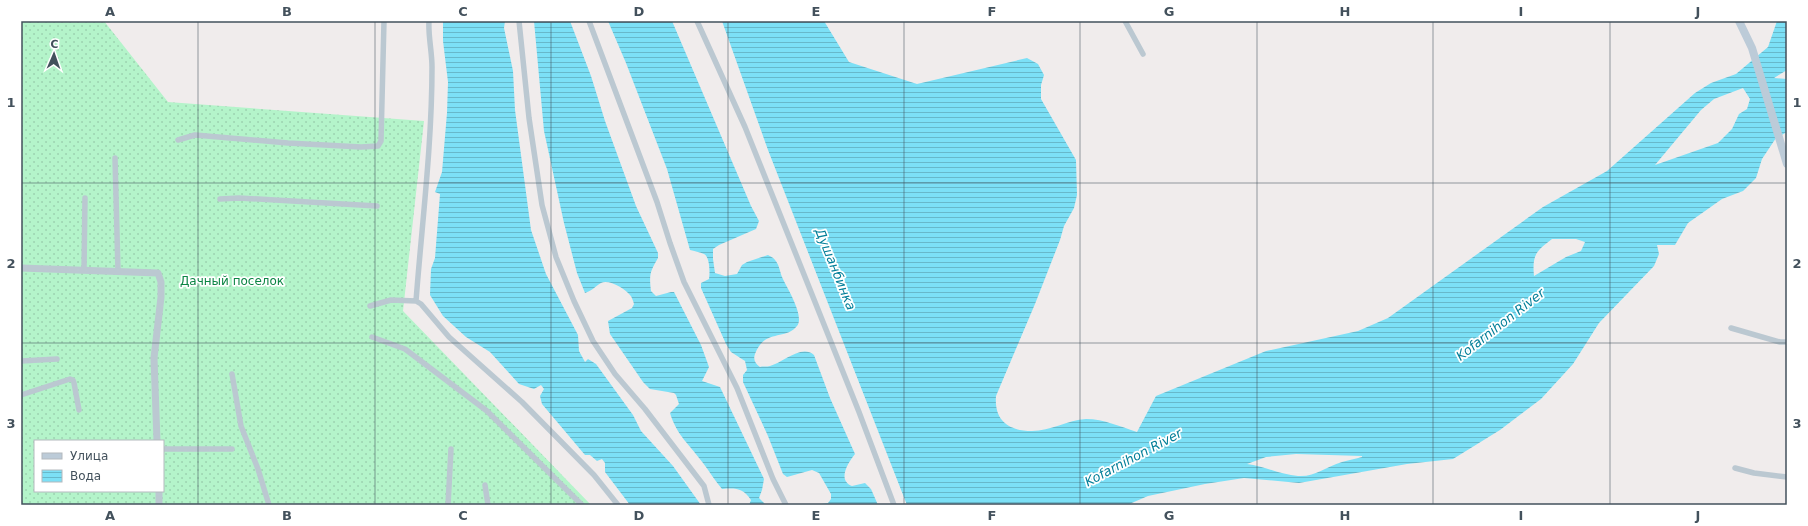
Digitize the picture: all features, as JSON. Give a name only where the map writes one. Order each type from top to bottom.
[{"type":"main road","points":[[1739,21],[1752,48],[1786,160]]},
{"type":"street","points":[[178,140],[195,135],[288,143],[361,147],[378,146],[381,141],[384,21]]},
{"type":"street","points":[[416,301],[429,153],[432,65],[428,37],[429,21]]},
{"type":"street","points":[[519,21],[529,118],[542,205],[556,257],[593,341],[615,374],[645,409],[704,486],[709,505]]},
{"type":"street","points":[[589,21],[657,202],[684,282],[737,388],[773,479],[786,505]]},
{"type":"street","points":[[697,21],[745,127],[860,412],[894,505]]},
{"type":"street","points":[[1125,21],[1143,54]]},
{"type":"street","points":[[115,158],[118,271]]},
{"type":"street","points":[[84,270],[85,198]]},
{"type":"street","points":[[220,199],[239,198],[377,206]]},
{"type":"street","points":[[21,268],[158,273],[160,277],[161,298],[154,358],[157,440]]},
{"type":"street","points":[[370,306],[391,300],[416,301],[421,304],[449,337],[522,402],[594,475],[618,505]]},
{"type":"street","points":[[1731,328],[1780,342],[1787,342]]},
{"type":"street","points":[[372,337],[405,349],[487,411],[582,505]]},
{"type":"street","points":[[21,361],[56,359]]},
{"type":"street","points":[[232,374],[241,426],[258,469],[269,505]]},
{"type":"street","points":[[21,395],[70,379],[74,383],[78,410]]},
{"type":"street","points":[[164,449],[232,449]]},
{"type":"street","points":[[448,505],[451,449]]},
{"type":"street","points":[[1735,468],[1754,474],[1787,477]]},
{"type":"street","points":[[485,485],[488,505]]},
{"type":"street","points":[[159,492],[159,505]]},
{"type":"green space","name":"Дачный поселок","points":[[21,21],[104,21],[168,102],[424,121],[403,311],[591,505],[21,505]]},
{"type":"water","points":[[443,21],[505,21],[504,28],[513,71],[515,110],[531,230],[546,274],[578,335],[579,351],[585,362],[588,359],[596,364],[633,415],[641,431],[673,466],[701,505],[630,505],[605,472],[605,463],[602,459],[597,461],[590,455],[585,455],[542,404],[540,396],[544,389],[541,385],[534,389],[519,384],[490,352],[466,337],[443,316],[430,295],[431,269],[435,258],[440,194],[435,192],[442,172],[447,113],[448,82],[443,41]]},
{"type":"water","points":[[534,21],[570,21],[591,76],[605,121],[636,206],[658,253],[658,258],[651,273],[651,291],[656,296],[674,292],[701,345],[709,367],[702,381],[720,387],[764,479],[759,498],[766,505],[749,505],[751,500],[742,491],[735,489],[722,489],[676,428],[670,413],[679,404],[676,395],[674,393],[650,389],[643,382],[610,334],[608,321],[632,308],[634,304],[630,295],[617,285],[608,282],[601,283],[585,293],[577,273],[564,223],[544,131]]},
{"type":"water","points":[[608,21],[672,21],[751,206],[759,221],[756,229],[713,249],[715,273],[725,276],[737,274],[742,265],[768,255],[776,262],[797,309],[799,321],[797,326],[787,333],[764,341],[759,346],[755,354],[755,361],[760,367],[775,364],[798,353],[809,352],[814,355],[830,398],[855,454],[845,471],[845,480],[852,486],[865,483],[871,489],[878,505],[815,505],[828,503],[831,499],[831,494],[819,473],[812,470],[787,477],[783,474],[768,436],[743,382],[743,375],[747,370],[745,361],[731,352],[726,344],[701,288],[701,283],[709,279],[707,258],[704,254],[690,250],[667,169]]},
{"type":"water","points":[[722,21],[824,21],[849,62],[917,84],[1027,58],[1038,64],[1044,75],[1041,85],[1041,99],[1076,160],[1077,195],[1074,208],[1064,226],[1035,304],[996,396],[996,405],[1000,418],[1005,423],[1010,427],[1024,431],[1039,431],[1072,421],[1093,419],[1137,432],[1156,396],[1266,351],[1358,331],[1388,318],[1543,207],[1607,171],[1695,93],[1711,83],[1736,74],[1768,47],[1777,21],[1787,21],[1787,70],[1774,78],[1787,79],[1787,132],[1776,138],[1762,159],[1756,178],[1743,191],[1722,199],[1688,223],[1675,245],[1657,245],[1659,254],[1654,266],[1599,323],[1573,364],[1541,399],[1500,430],[1453,459],[1407,464],[1299,483],[1244,478],[1205,484],[1148,496],[1127,505],[907,505],[768,150]],"holes":[[[1743,88],[1750,99],[1747,109],[1739,114],[1732,129],[1718,143],[1655,165],[1701,110],[1714,99]],[[1552,239],[1576,239],[1585,242],[1581,251],[1566,257],[1534,276],[1536,254]],[[1296,454],[1362,456],[1304,476],[1285,474],[1247,464],[1266,457]]]},
{"type":"water label","name":"Душанбинка","points":[[836,269]]},
{"type":"water label","name":"Kofarnihon River","points":[[1500,324]]},
{"type":"water label","name":"Kofarnihon River","points":[[1133,457]]}]
